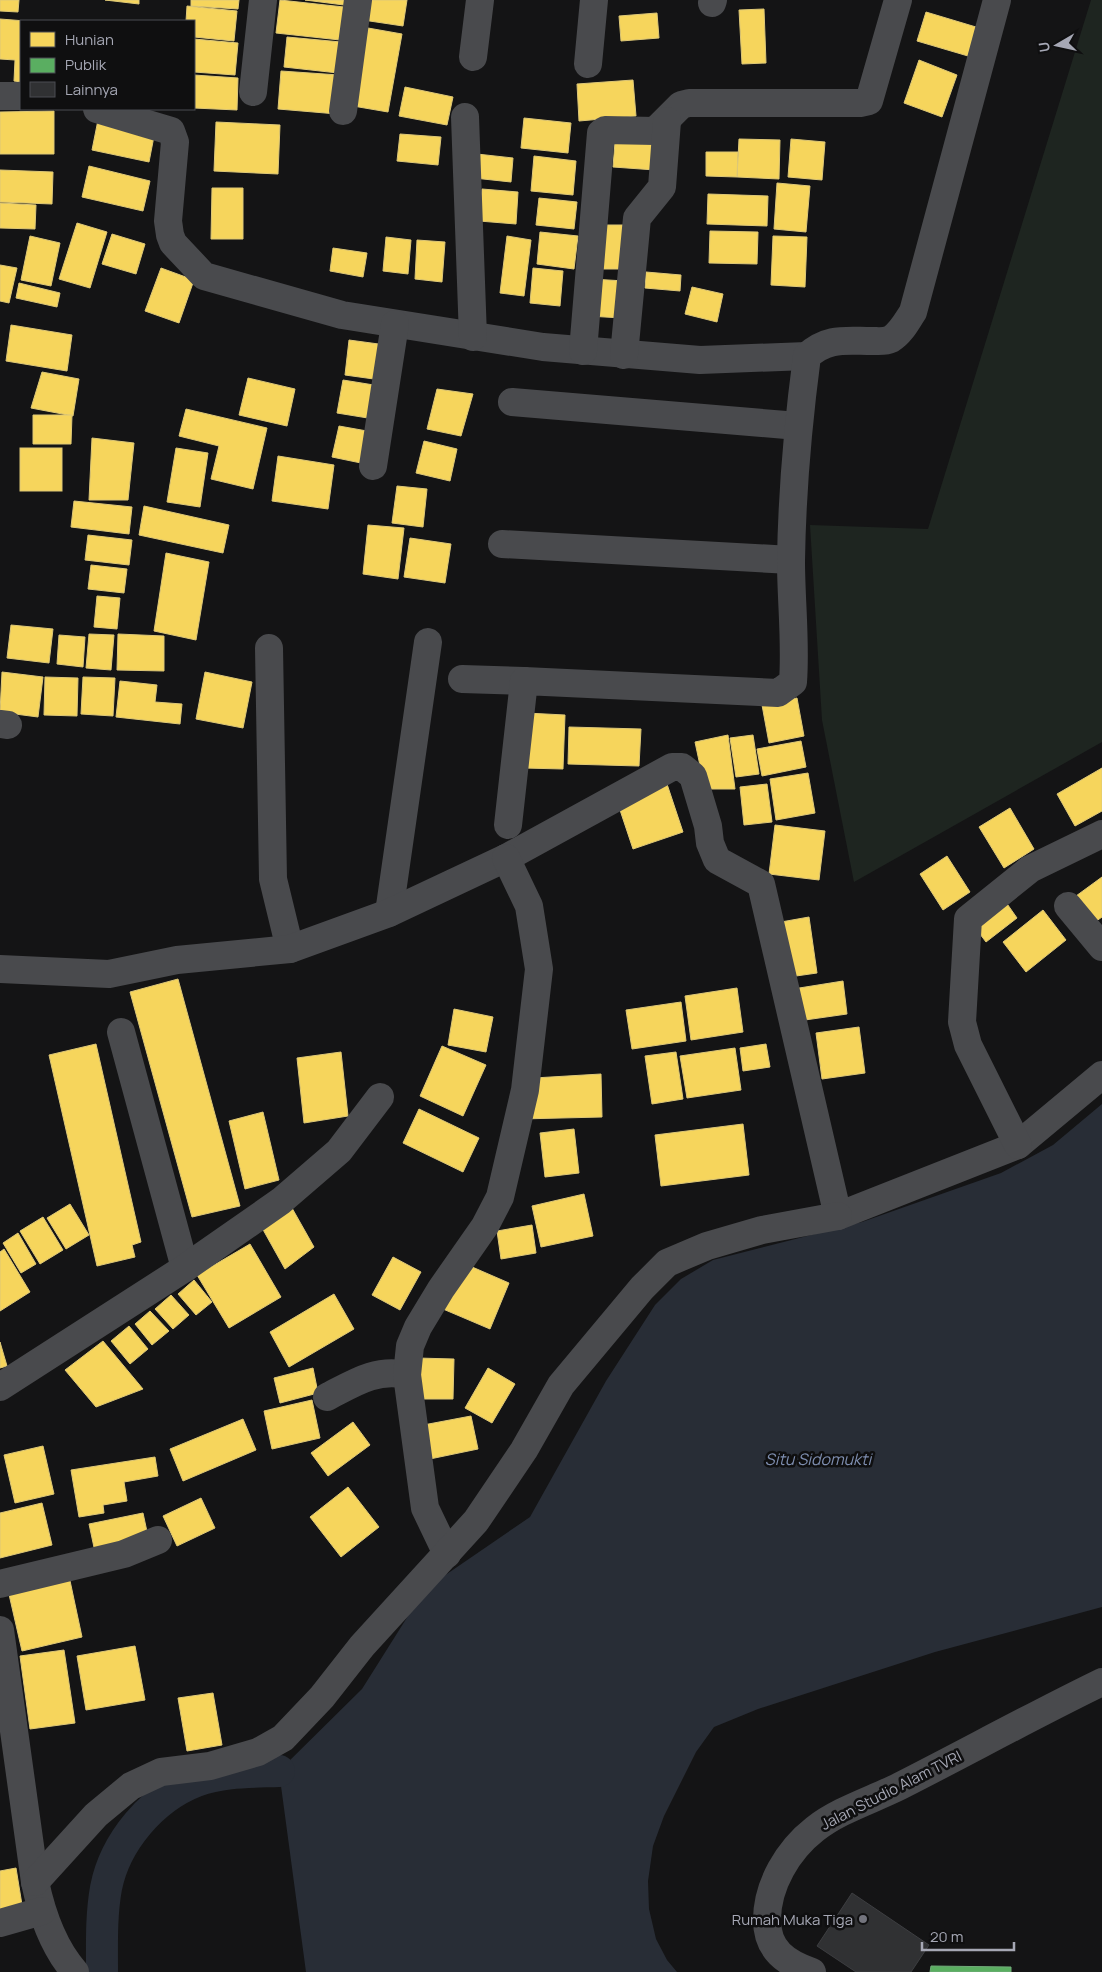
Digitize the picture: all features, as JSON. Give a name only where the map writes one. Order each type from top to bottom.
[{"type":"street","points":[[253,92],[263,0]]},
{"type":"street","points":[[343,111],[358,0]]},
{"type":"street","points":[[473,57],[480,0]]},
{"type":"street","points":[[588,64],[594,0]]},
{"type":"street","points":[[583,351],[601,133],[605,130],[655,131],[681,105],[689,103],[860,104],[869,101],[898,0]]},
{"type":"street","points":[[100,110],[171,131],[176,142],[168,221],[170,235],[173,243],[204,276],[342,315],[473,337],[583,351],[700,360],[807,356],[818,346],[832,341],[884,341],[892,338],[901,330],[913,312],[997,0]]},
{"type":"street","points":[[0,96],[20,96]]},
{"type":"street","points":[[465,117],[473,337]]},
{"type":"street","points":[[624,355],[637,218],[662,188],[667,121]]},
{"type":"street","points":[[373,466],[395,324]]},
{"type":"street","points":[[462,679],[778,693],[793,682],[795,655],[792,560],[798,426],[807,356]]},
{"type":"street","points":[[512,402],[798,426]]},
{"type":"street","points":[[502,544],[792,560]]},
{"type":"street","points":[[389,913],[428,642]]},
{"type":"street","points":[[269,648],[273,878],[290,949]]},
{"type":"street","points":[[508,825],[524,681]]},
{"type":"street","points":[[0,969],[109,974],[177,960],[290,949],[389,913],[506,858],[672,767],[682,767],[693,776],[708,826],[710,843],[717,860],[761,884],[838,1216]]},
{"type":"street","points":[[1018,1145],[968,1045],[962,1022],[968,919],[1030,869],[1102,834]]},
{"type":"street","points":[[447,1554],[425,1508],[407,1375],[410,1346],[418,1327],[441,1289],[486,1226],[500,1197],[525,1090],[539,969],[529,906],[506,858]]},
{"type":"street","points":[[1068,906],[1102,947]]},
{"type":"street","points":[[121,1032],[186,1268]]},
{"type":"street","points":[[35,1882],[96,1815],[131,1786],[161,1772],[210,1766],[258,1752],[283,1738],[322,1698],[362,1646],[447,1554],[480,1515],[524,1450],[561,1385],[642,1288],[667,1263],[708,1246],[762,1230],[838,1216],[1018,1145],[1102,1075]]},
{"type":"street","points":[[0,1388],[186,1268],[304,1183],[339,1151],[380,1097]]},
{"type":"street","points":[[327,1397],[367,1376],[384,1372],[407,1375]]},
{"type":"street","points":[[0,1584],[124,1554],[158,1540]]},
{"type":"street","points":[[0,1630],[35,1882],[42,1911],[64,1959],[75,1972]]},
{"type":"street","name":"Jalan Studio Alam TVRI","points":[[812,1972],[785,1960],[776,1952],[770,1940],[767,1908],[771,1890],[779,1872],[794,1850],[814,1829],[832,1818],[878,1797],[1102,1682]]},
{"type":"street","points":[[0,1924],[42,1911]]},
{"type":"shaded area","points":[[1091,0],[1102,0],[1102,742],[854,882],[822,720],[810,525],[928,529]]},
{"type":"water","name":"Situ Sidomukti","points":[[1102,1104],[1102,1607],[935,1652],[758,1709],[714,1727],[696,1752],[664,1816],[653,1846],[648,1881],[649,1909],[656,1939],[667,1960],[677,1972],[306,1972],[279,1771],[362,1689],[425,1589],[530,1517],[606,1381],[655,1305],[681,1279],[713,1260],[862,1222],[1001,1173],[1053,1145]]},
{"type":"building: Hunian","points":[[0,0],[19,0],[18,12],[0,11]]},
{"type":"building: Hunian","points":[[105,0],[139,0],[139,4]]},
{"type":"building: Hunian","points":[[191,0],[239,0],[238,9],[191,6]]},
{"type":"building: Hunian","points":[[280,0],[344,7],[340,40],[276,33]]},
{"type":"building: Hunian","points":[[305,0],[345,0],[344,5]]},
{"type":"building: Hunian","points":[[366,0],[407,0],[403,26],[363,20]]},
{"type":"building: Hunian","points":[[187,6],[237,11],[234,41],[195,37],[195,20],[186,20]]},
{"type":"building: Hunian","points":[[764,9],[766,63],[742,64],[739,10]]},
{"type":"building: Hunian","points":[[926,12],[976,27],[968,56],[917,41]]},
{"type":"building: Hunian","points":[[657,13],[659,38],[621,41],[619,16]]},
{"type":"building: Hunian","points":[[0,19],[20,21],[20,82],[14,81],[15,60],[0,59]]},
{"type":"building: Hunian","points":[[368,28],[402,34],[388,112],[353,106]]},
{"type":"building: Hunian","points":[[287,37],[341,42],[338,73],[284,67]]},
{"type":"building: Hunian","points":[[195,39],[238,43],[235,75],[195,72]]},
{"type":"building: Hunian","points":[[919,60],[957,75],[942,117],[904,103]]},
{"type":"building: Hunian","points":[[281,71],[339,75],[337,114],[278,109]]},
{"type":"building: Hunian","points":[[195,75],[238,78],[237,110],[195,108]]},
{"type":"building: Hunian","points":[[633,80],[636,116],[579,121],[577,84]]},
{"type":"building: Hunian","points":[[405,87],[453,97],[447,125],[399,116]]},
{"type":"building: Hunian","points":[[54,111],[54,154],[0,154],[0,112]]},
{"type":"building: Hunian","points":[[99,115],[156,126],[149,162],[92,150]]},
{"type":"building: Hunian","points":[[524,118],[571,123],[568,153],[521,148]]},
{"type":"building: Hunian","points":[[216,122],[280,125],[278,174],[214,171]]},
{"type":"building: Hunian","points":[[400,134],[441,137],[438,165],[397,161]]},
{"type":"building: Hunian","points":[[739,139],[780,140],[779,179],[737,177]]},
{"type":"building: Hunian","points":[[791,139],[825,142],[822,180],[788,177]]},
{"type":"building: Hunian","points":[[615,142],[658,144],[655,170],[613,167]]},
{"type":"building: Hunian","points":[[706,152],[738,152],[737,177],[706,176]]},
{"type":"building: Hunian","points":[[477,154],[513,158],[511,182],[474,178]]},
{"type":"building: Hunian","points":[[534,156],[576,161],[573,195],[531,191]]},
{"type":"building: Hunian","points":[[89,166],[150,181],[143,211],[82,197]]},
{"type":"building: Hunian","points":[[0,170],[53,172],[52,204],[0,202]]},
{"type":"building: Hunian","points":[[777,183],[810,186],[806,232],[774,229]]},
{"type":"building: Hunian","points":[[212,188],[243,188],[243,239],[211,239]]},
{"type":"building: Hunian","points":[[482,189],[518,192],[516,224],[479,221]]},
{"type":"building: Hunian","points":[[708,194],[768,196],[767,226],[707,224]]},
{"type":"building: Hunian","points":[[539,198],[577,202],[574,229],[536,225]]},
{"type":"building: Hunian","points":[[0,203],[36,205],[35,229],[0,228]]},
{"type":"building: Hunian","points":[[77,223],[107,232],[90,288],[59,279]]},
{"type":"building: Hunian","points":[[601,225],[623,225],[624,269],[601,269]]},
{"type":"building: Hunian","points":[[710,231],[758,232],[757,264],[709,263]]},
{"type":"building: Hunian","points":[[540,232],[578,236],[574,269],[537,264]]},
{"type":"building: Hunian","points":[[112,234],[145,244],[136,274],[102,264]]},
{"type":"building: Hunian","points":[[30,236],[60,243],[51,286],[21,280]]},
{"type":"building: Hunian","points":[[507,236],[531,240],[524,296],[500,293]]},
{"type":"building: Hunian","points":[[773,236],[807,237],[805,287],[771,285]]},
{"type":"building: Hunian","points":[[386,237],[411,240],[408,274],[383,271]]},
{"type":"building: Hunian","points":[[417,240],[445,242],[442,282],[415,279]]},
{"type":"building: Hunian","points":[[333,248],[367,253],[363,277],[330,271]]},
{"type":"building: Hunian","points":[[0,265],[17,268],[9,303],[0,301]]},
{"type":"building: Hunian","points":[[161,268],[194,280],[179,323],[145,311]]},
{"type":"building: Hunian","points":[[533,268],[563,271],[560,306],[530,303]]},
{"type":"building: Hunian","points":[[646,272],[681,275],[680,291],[645,288]]},
{"type":"building: Hunian","points":[[591,279],[625,281],[622,318],[588,316]]},
{"type":"building: Hunian","points":[[19,283],[60,293],[57,307],[16,298]]},
{"type":"building: Hunian","points":[[692,287],[723,294],[717,322],[685,314]]},
{"type":"building: Hunian","points":[[11,325],[72,335],[67,371],[6,361]]},
{"type":"building: Hunian","points":[[349,340],[386,345],[381,380],[345,375]]},
{"type":"building: Hunian","points":[[42,372],[79,379],[73,416],[31,408]]},
{"type":"building: Hunian","points":[[248,378],[295,389],[287,426],[239,415]]},
{"type":"building: Hunian","points":[[343,380],[380,386],[374,419],[337,413]]},
{"type":"building: Hunian","points":[[437,389],[473,394],[461,436],[427,429]]},
{"type":"building: Hunian","points":[[186,409],[267,428],[253,489],[211,479],[219,446],[179,436]]},
{"type":"building: Hunian","points":[[33,415],[72,415],[71,444],[33,444]]},
{"type":"building: Hunian","points":[[339,426],[367,431],[361,463],[332,457]]},
{"type":"building: Hunian","points":[[92,438],[134,443],[128,500],[89,500]]},
{"type":"building: Hunian","points":[[424,441],[457,449],[450,481],[416,473]]},
{"type":"building: Hunian","points":[[20,448],[62,448],[62,491],[20,491]]},
{"type":"building: Hunian","points":[[176,448],[208,453],[200,507],[167,502]]},
{"type":"building: Hunian","points":[[278,456],[334,465],[328,509],[272,501]]},
{"type":"building: Hunian","points":[[397,486],[427,489],[423,527],[392,523]]},
{"type":"building: Hunian","points":[[74,501],[132,507],[129,534],[71,527]]},
{"type":"building: Hunian","points":[[144,506],[229,525],[223,553],[139,535]]},
{"type":"building: Hunian","points":[[368,525],[404,528],[398,579],[363,574]]},
{"type":"building: Hunian","points":[[88,535],[132,540],[129,565],[85,560]]},
{"type":"building: Hunian","points":[[410,538],[451,544],[445,583],[404,577]]},
{"type":"building: Hunian","points":[[166,553],[209,562],[196,640],[154,631]]},
{"type":"building: Hunian","points":[[91,565],[127,569],[124,593],[88,589]]},
{"type":"building: Hunian","points":[[97,596],[120,598],[117,629],[94,627]]},
{"type":"building: Hunian","points":[[11,625],[53,629],[49,663],[7,658]]},
{"type":"building: Hunian","points":[[89,634],[114,635],[111,670],[86,668]]},
{"type":"building: Hunian","points":[[118,634],[164,636],[164,671],[117,670]]},
{"type":"building: Hunian","points":[[59,635],[85,637],[83,667],[57,664]]},
{"type":"building: Hunian","points":[[2,672],[43,677],[38,717],[0,712]]},
{"type":"building: Hunian","points":[[205,672],[252,682],[243,728],[196,719]]},
{"type":"building: Hunian","points":[[45,677],[78,678],[77,716],[44,715]]},
{"type":"building: Hunian","points":[[83,677],[115,678],[113,716],[81,714]]},
{"type":"building: Hunian","points":[[120,681],[157,685],[155,702],[182,704],[180,724],[116,717]]},
{"type":"building: Hunian","points":[[797,698],[804,736],[769,743],[762,705]]},
{"type":"building: Hunian","points":[[526,713],[565,715],[563,769],[524,768]]},
{"type":"building: Hunian","points":[[569,727],[641,729],[639,766],[568,764]]},
{"type":"building: Hunian","points":[[728,735],[735,789],[705,789],[695,742]]},
{"type":"building: Hunian","points":[[753,735],[759,774],[736,777],[730,738]]},
{"type":"building: Hunian","points":[[801,741],[806,767],[762,776],[757,749]]},
{"type":"building: Hunian","points":[[1102,768],[1102,811],[1075,826],[1057,794]]},
{"type":"building: Hunian","points":[[808,773],[815,813],[776,820],[770,779]]},
{"type":"building: Hunian","points":[[667,784],[683,832],[633,849],[617,801]]},
{"type":"building: Hunian","points":[[767,784],[772,822],[744,825],[740,787]]},
{"type":"building: Hunian","points":[[1010,808],[1034,849],[1004,868],[979,827]]},
{"type":"building: Hunian","points":[[775,825],[825,831],[819,880],[769,874]]},
{"type":"building: Hunian","points":[[947,856],[970,892],[943,910],[920,874]]},
{"type":"building: Hunian","points":[[1102,877],[1102,917],[1095,922],[1076,896]]},
{"type":"building: Hunian","points":[[1003,898],[1017,918],[986,942],[971,922]]},
{"type":"building: Hunian","points":[[1043,910],[1066,940],[1026,972],[1003,942]]},
{"type":"building: Hunian","points":[[809,917],[817,973],[789,977],[781,922]]},
{"type":"building: Hunian","points":[[178,979],[240,1206],[192,1217],[130,992]]},
{"type":"building: Hunian","points":[[843,981],[847,1014],[798,1021],[793,989]]},
{"type":"building: Hunian","points":[[737,988],[743,1032],[691,1040],[685,996]]},
{"type":"building: Hunian","points":[[681,1002],[686,1041],[632,1049],[626,1010]]},
{"type":"building: Hunian","points":[[454,1009],[493,1017],[486,1052],[448,1045]]},
{"type":"building: Hunian","points":[[859,1027],[865,1073],[822,1079],[816,1033]]},
{"type":"building: Hunian","points":[[96,1044],[141,1242],[132,1245],[135,1257],[97,1266],[49,1055]]},
{"type":"building: Hunian","points":[[766,1044],[770,1067],[743,1071],[740,1048]]},
{"type":"building: Hunian","points":[[442,1046],[486,1065],[463,1116],[420,1096]]},
{"type":"building: Hunian","points":[[735,1048],[741,1090],[687,1098],[680,1056]]},
{"type":"building: Hunian","points":[[341,1052],[348,1116],[304,1123],[297,1058]]},
{"type":"building: Hunian","points":[[676,1052],[683,1099],[652,1104],[645,1056]]},
{"type":"building: Hunian","points":[[601,1074],[602,1117],[520,1119],[534,1078]]},
{"type":"building: Hunian","points":[[419,1109],[479,1138],[463,1172],[403,1143]]},
{"type":"building: Hunian","points":[[263,1112],[279,1180],[245,1189],[229,1121]]},
{"type":"building: Hunian","points":[[743,1124],[749,1175],[661,1186],[655,1135]]},
{"type":"building: Hunian","points":[[574,1129],[579,1173],[545,1177],[540,1133]]},
{"type":"building: Hunian","points":[[584,1194],[593,1236],[541,1247],[532,1206]]},
{"type":"building: Hunian","points":[[70,1204],[89,1235],[66,1249],[47,1218]]},
{"type":"building: Hunian","points":[[292,1208],[314,1247],[285,1269],[261,1226]]},
{"type":"building: Hunian","points":[[43,1217],[63,1250],[40,1264],[20,1231]]},
{"type":"building: Hunian","points":[[532,1225],[536,1253],[501,1259],[497,1231]]},
{"type":"building: Hunian","points":[[18,1233],[36,1264],[21,1273],[3,1243]]},
{"type":"building: Hunian","points":[[250,1244],[281,1297],[229,1328],[197,1275]]},
{"type":"building: Hunian","points":[[4,1249],[30,1292],[0,1311],[0,1252]]},
{"type":"building: Hunian","points":[[393,1257],[421,1272],[400,1310],[372,1295]]},
{"type":"building: Hunian","points":[[463,1263],[509,1283],[490,1329],[443,1309]]},
{"type":"building: Hunian","points":[[194,1280],[212,1302],[196,1315],[178,1294]]},
{"type":"building: Hunian","points":[[334,1294],[354,1329],[289,1367],[270,1332]]},
{"type":"building: Hunian","points":[[171,1295],[189,1315],[173,1329],[155,1309]]},
{"type":"building: Hunian","points":[[150,1311],[169,1331],[152,1345],[135,1324]]},
{"type":"building: Hunian","points":[[129,1326],[148,1349],[130,1364],[111,1341]]},
{"type":"building: Hunian","points":[[103,1341],[143,1389],[96,1407],[65,1370]]},
{"type":"building: Hunian","points":[[0,1342],[7,1366],[0,1368]]},
{"type":"building: Hunian","points":[[417,1358],[454,1359],[453,1399],[416,1399]]},
{"type":"building: Hunian","points":[[313,1368],[318,1393],[280,1403],[274,1378]]},
{"type":"building: Hunian","points":[[488,1368],[515,1384],[492,1423],[465,1408]]},
{"type":"building: Hunian","points":[[312,1400],[320,1438],[272,1449],[264,1411]]},
{"type":"building: Hunian","points":[[471,1416],[478,1449],[425,1460],[418,1426]]},
{"type":"building: Hunian","points":[[243,1419],[256,1450],[183,1481],[170,1449]]},
{"type":"building: Hunian","points":[[353,1422],[370,1445],[328,1476],[311,1453]]},
{"type":"building: Hunian","points":[[43,1446],[54,1494],[15,1503],[4,1455]]},
{"type":"building: Hunian","points":[[155,1457],[158,1476],[124,1482],[127,1501],[103,1505],[104,1513],[79,1517],[71,1470]]},
{"type":"building: Hunian","points":[[348,1487],[379,1527],[341,1557],[310,1517]]},
{"type":"building: Hunian","points":[[201,1498],[215,1528],[177,1546],[163,1516]]},
{"type":"building: Hunian","points":[[42,1503],[52,1545],[0,1558],[0,1513]]},
{"type":"building: Hunian","points":[[143,1513],[149,1541],[95,1552],[89,1524]]},
{"type":"building: Hunian","points":[[69,1576],[82,1637],[22,1651],[8,1590]]},
{"type":"building: Hunian","points":[[135,1646],[145,1700],[86,1710],[77,1656]]},
{"type":"building: Hunian","points":[[64,1650],[75,1723],[30,1729],[20,1656]]},
{"type":"building: Hunian","points":[[213,1693],[222,1745],[187,1751],[178,1698]]},
{"type":"building: Hunian","points":[[16,1868],[23,1911],[0,1914],[0,1871]]},
{"type":"building: Publik","points":[[931,1966],[1011,1967],[1011,1972],[930,1972]]},
{"type":"building: Lainnya","name":"Rumah Muka Tiga","points":[[852,1893],[929,1945],[911,1972],[856,1972],[817,1946]]},
{"type":"waterway","points":[[102,1972],[106,1888],[118,1854],[138,1824],[165,1798],[196,1781],[226,1774],[279,1771]]},
{"type":"place","name":"Rumah Muka Tiga","points":[[863,1919]]}]
